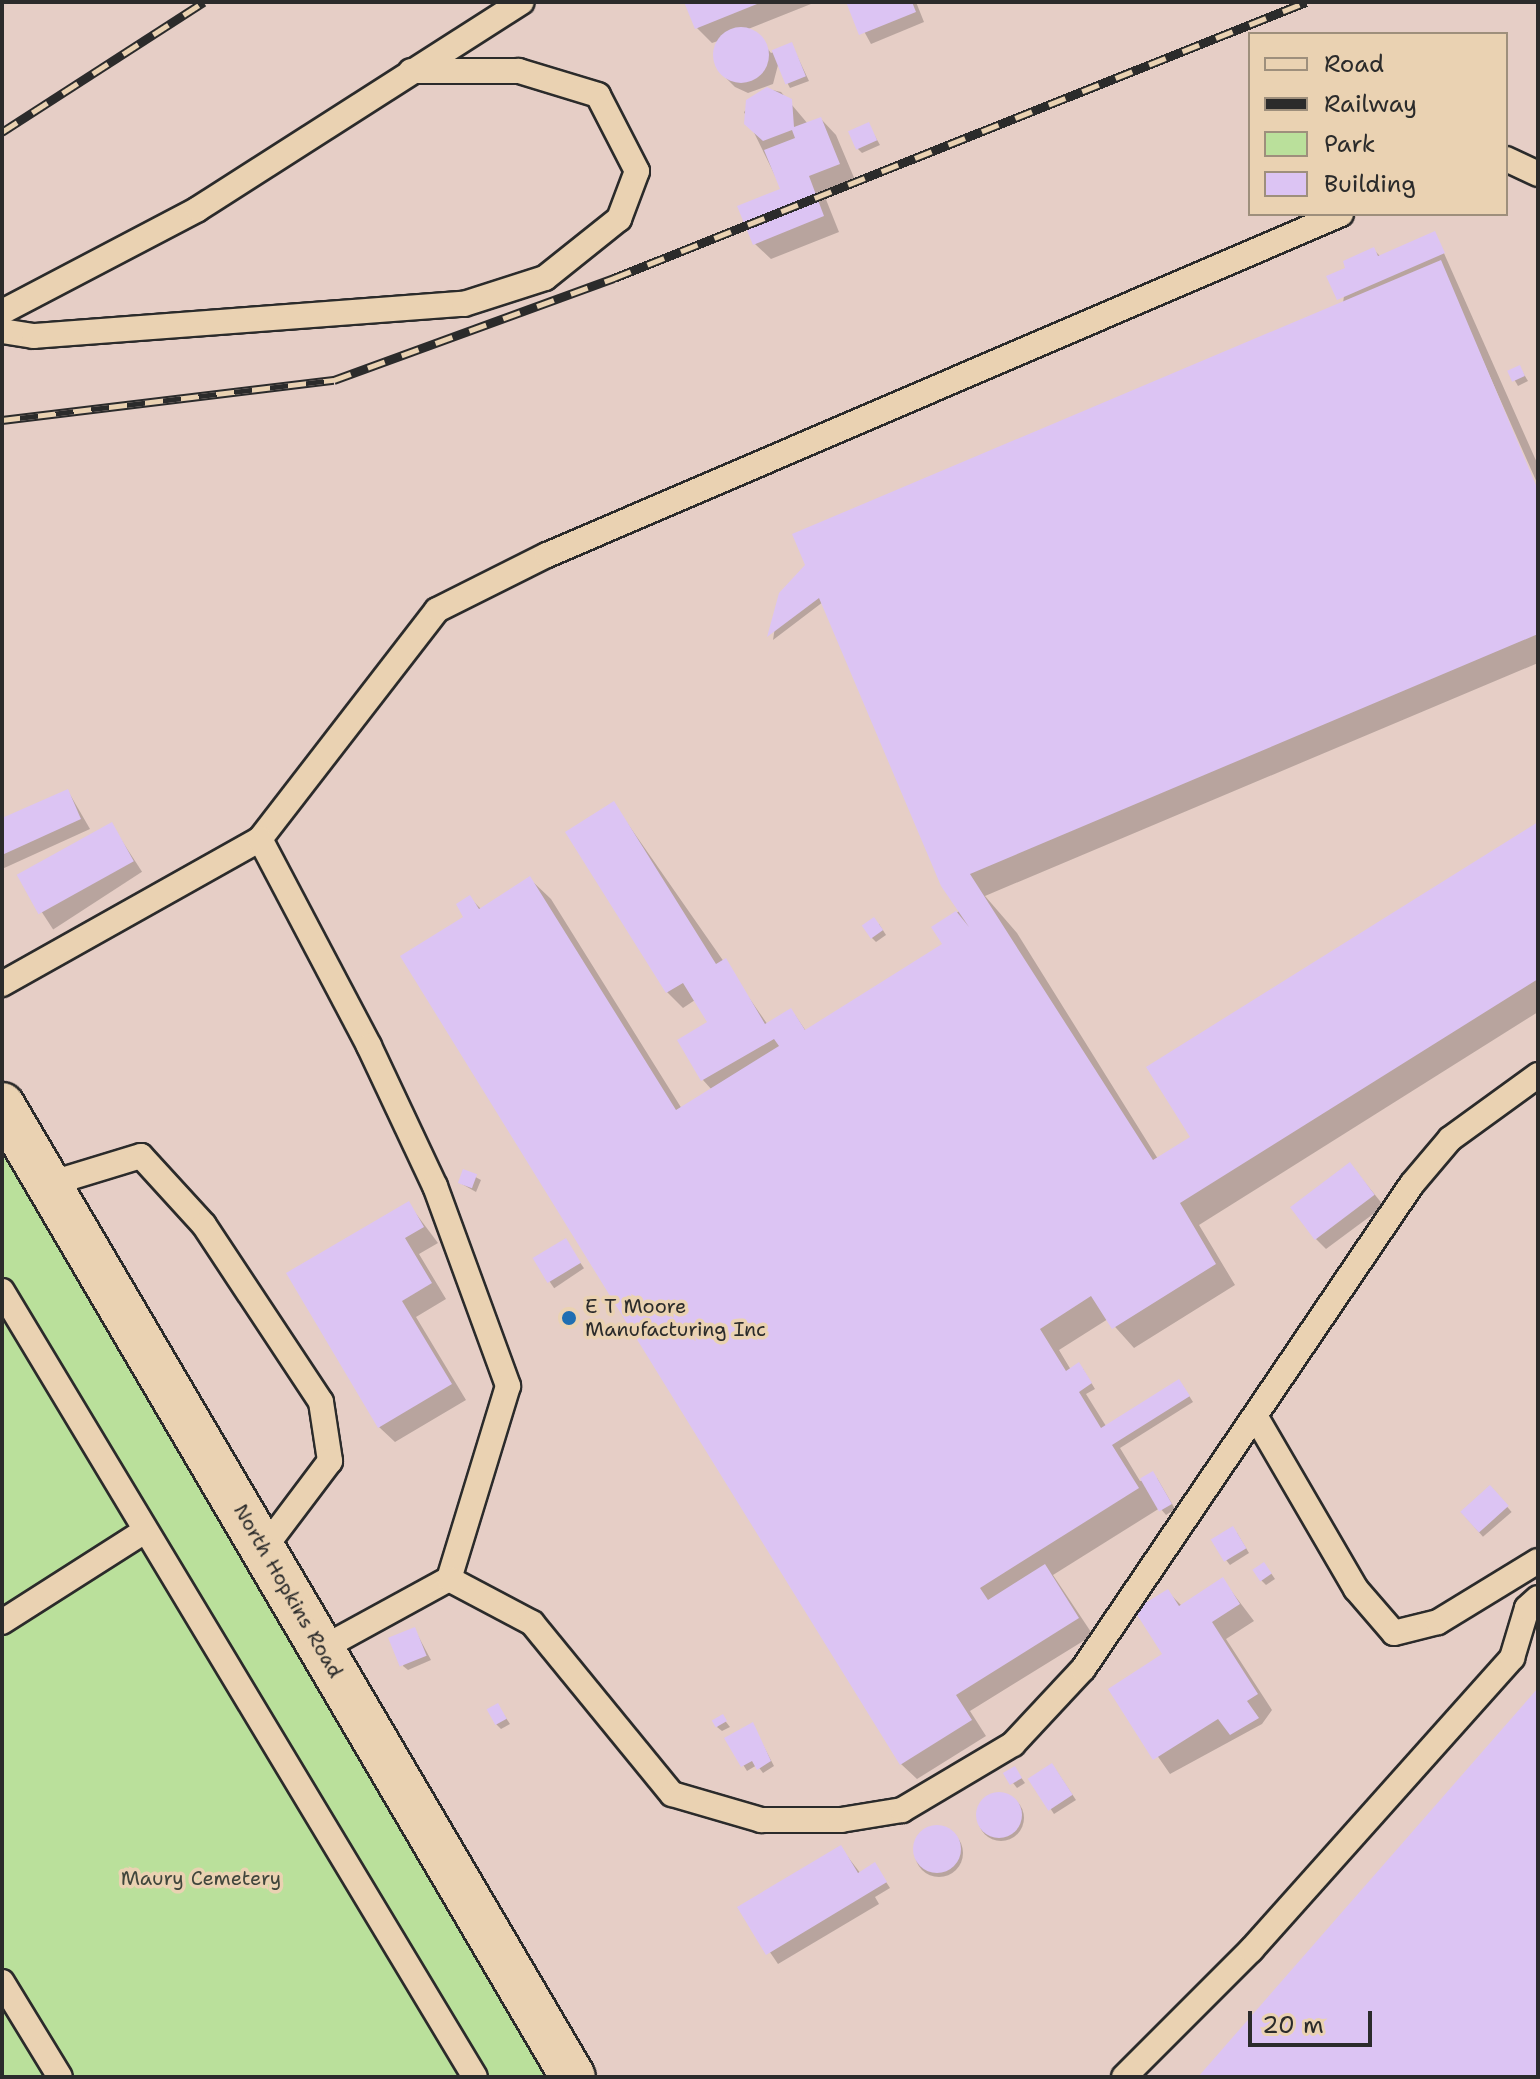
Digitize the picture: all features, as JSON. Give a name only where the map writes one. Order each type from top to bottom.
[{"type":"main road","name":"North Hopkins Road","points":[[2,1105],[573,2077]]},
{"type":"lane","points":[[2,312],[198,209],[522,2]]},
{"type":"lane","points":[[2,331],[34,336],[464,304],[545,278],[619,219],[637,171],[598,95],[519,71],[411,71]]},
{"type":"lane","points":[[1508,160],[1538,174]]},
{"type":"lane","points":[[2,984],[260,839],[437,610],[547,555],[1336,216]]},
{"type":"lane","points":[[260,839],[435,1186],[508,1386],[449,1579],[321,1649]]},
{"type":"lane","points":[[449,1579],[532,1623],[672,1794],[761,1820],[841,1820],[902,1810],[1013,1744],[1083,1669],[1257,1419],[1412,1184],[1450,1139],[1538,1075]]},
{"type":"lane","points":[[49,1184],[141,1156],[204,1225],[321,1402],[330,1461],[263,1550]]},
{"type":"lane","points":[[2,1291],[475,2077]]},
{"type":"lane","points":[[1257,1419],[1356,1589],[1394,1633],[1438,1622],[1538,1561]]},
{"type":"lane","points":[[2,1622],[145,1531]]},
{"type":"lane","points":[[1512,1658],[1527,1608],[1538,1598]]},
{"type":"lane","points":[[1124,2077],[1251,1950],[1512,1658],[1538,1638]]},
{"type":"lane","points":[[2,1982],[60,2077]]},
{"type":"green space","name":"Maury Cemetery","points":[[2,1142],[406,1834],[557,2077],[2,2077]]},
{"type":"building","points":[[684,2],[762,2],[695,29]]},
{"type":"building","points":[[846,2],[912,2],[916,12],[859,35]]},
{"type":"building","points":[[741,27],[761,35],[769,55],[761,75],[741,83],[721,75],[713,55],[721,35]]},
{"type":"building","points":[[792,42],[806,76],[785,85],[772,50]]},
{"type":"building","points":[[767,87],[792,99],[794,127],[821,117],[840,164],[809,176],[824,216],[753,245],[737,206],[780,189],[764,150],[795,138],[792,130],[763,141],[744,124],[746,100]]},
{"type":"building","points":[[869,122],[877,140],[856,150],[848,131]]},
{"type":"building","points":[[1435,231],[1445,253],[1337,300],[1326,276],[1345,268],[1343,261],[1374,247],[1378,256]]},
{"type":"building","points":[[1441,260],[1538,490],[1538,634],[970,874],[1153,1160],[1190,1137],[1146,1067],[1538,822],[1538,979],[1180,1203],[1216,1264],[1112,1329],[1091,1296],[1040,1329],[1066,1371],[1079,1362],[1092,1383],[1079,1392],[1101,1428],[1179,1379],[1190,1396],[1112,1445],[1139,1488],[980,1588],[988,1600],[1045,1564],[1079,1618],[956,1695],[972,1720],[900,1765],[400,956],[463,917],[456,904],[470,895],[479,909],[530,876],[676,1110],[779,1046],[774,1039],[701,1081],[677,1040],[707,1022],[683,983],[666,993],[565,832],[614,801],[716,964],[726,958],[765,1024],[791,1008],[805,1030],[942,944],[931,927],[956,911],[969,927],[941,886],[819,598],[767,637],[779,593],[805,565],[792,534]]},
{"type":"building","points":[[1520,365],[1525,376],[1512,382],[1507,371]]},
{"type":"building","points":[[68,789],[81,819],[2,855],[2,818]]},
{"type":"building","points":[[112,822],[134,861],[38,914],[17,875]]},
{"type":"building","points":[[874,917],[883,930],[871,939],[862,926]]},
{"type":"building","points":[[1350,1162],[1375,1195],[1315,1240],[1290,1207]]},
{"type":"building","points":[[463,1169],[477,1174],[472,1188],[458,1183]]},
{"type":"building","points":[[409,1201],[424,1227],[405,1238],[432,1283],[402,1301],[452,1384],[378,1428],[286,1273]]},
{"type":"building","points":[[566,1238],[581,1263],[548,1283],[533,1258]]},
{"type":"building","points":[[1153,1471],[1172,1504],[1159,1511],[1140,1478]]},
{"type":"building","points":[[1490,1485],[1509,1506],[1479,1533],[1460,1512]]},
{"type":"building","points":[[1233,1526],[1246,1548],[1224,1562],[1211,1539]]},
{"type":"building","points":[[1264,1562],[1272,1574],[1260,1581],[1252,1570]]},
{"type":"building","points":[[1223,1577],[1240,1604],[1212,1622],[1258,1694],[1247,1701],[1259,1718],[1230,1735],[1218,1719],[1153,1760],[1108,1689],[1162,1654],[1134,1610],[1168,1589],[1179,1606]]},
{"type":"building","points":[[415,1627],[427,1656],[400,1667],[388,1638]]},
{"type":"building","points":[[1538,1688],[1538,2077],[1198,2077]]},
{"type":"building","points":[[498,1703],[507,1719],[495,1725],[487,1709]]},
{"type":"building","points":[[723,1714],[727,1721],[716,1727],[712,1721]]},
{"type":"building","points":[[753,1722],[771,1761],[757,1770],[752,1761],[741,1767],[724,1738]]},
{"type":"building","points":[[1052,1763],[1073,1795],[1048,1811],[1028,1779]]},
{"type":"building","points":[[1015,1766],[1022,1778],[1010,1785],[1003,1773]]},
{"type":"building","points":[[999,1792],[1016,1798],[1022,1815],[1016,1832],[999,1838],[982,1832],[976,1815],[982,1798]]},
{"type":"building","points":[[937,1825],[946,1826],[954,1832],[960,1840],[960,1858],[954,1866],[946,1872],[937,1873],[928,1872],[920,1866],[914,1858],[913,1849],[914,1840],[920,1832],[928,1826]]},
{"type":"building","points":[[841,1845],[858,1873],[875,1862],[887,1882],[766,1955],[737,1907]]},
{"type":"railway","points":[[2,132],[204,2]]},
{"type":"railway","points":[[2,420],[334,380],[614,278],[1306,2]]},
{"type":"place","name":"E T Moore Manufacturing Inc","points":[[569,1318]]}]
